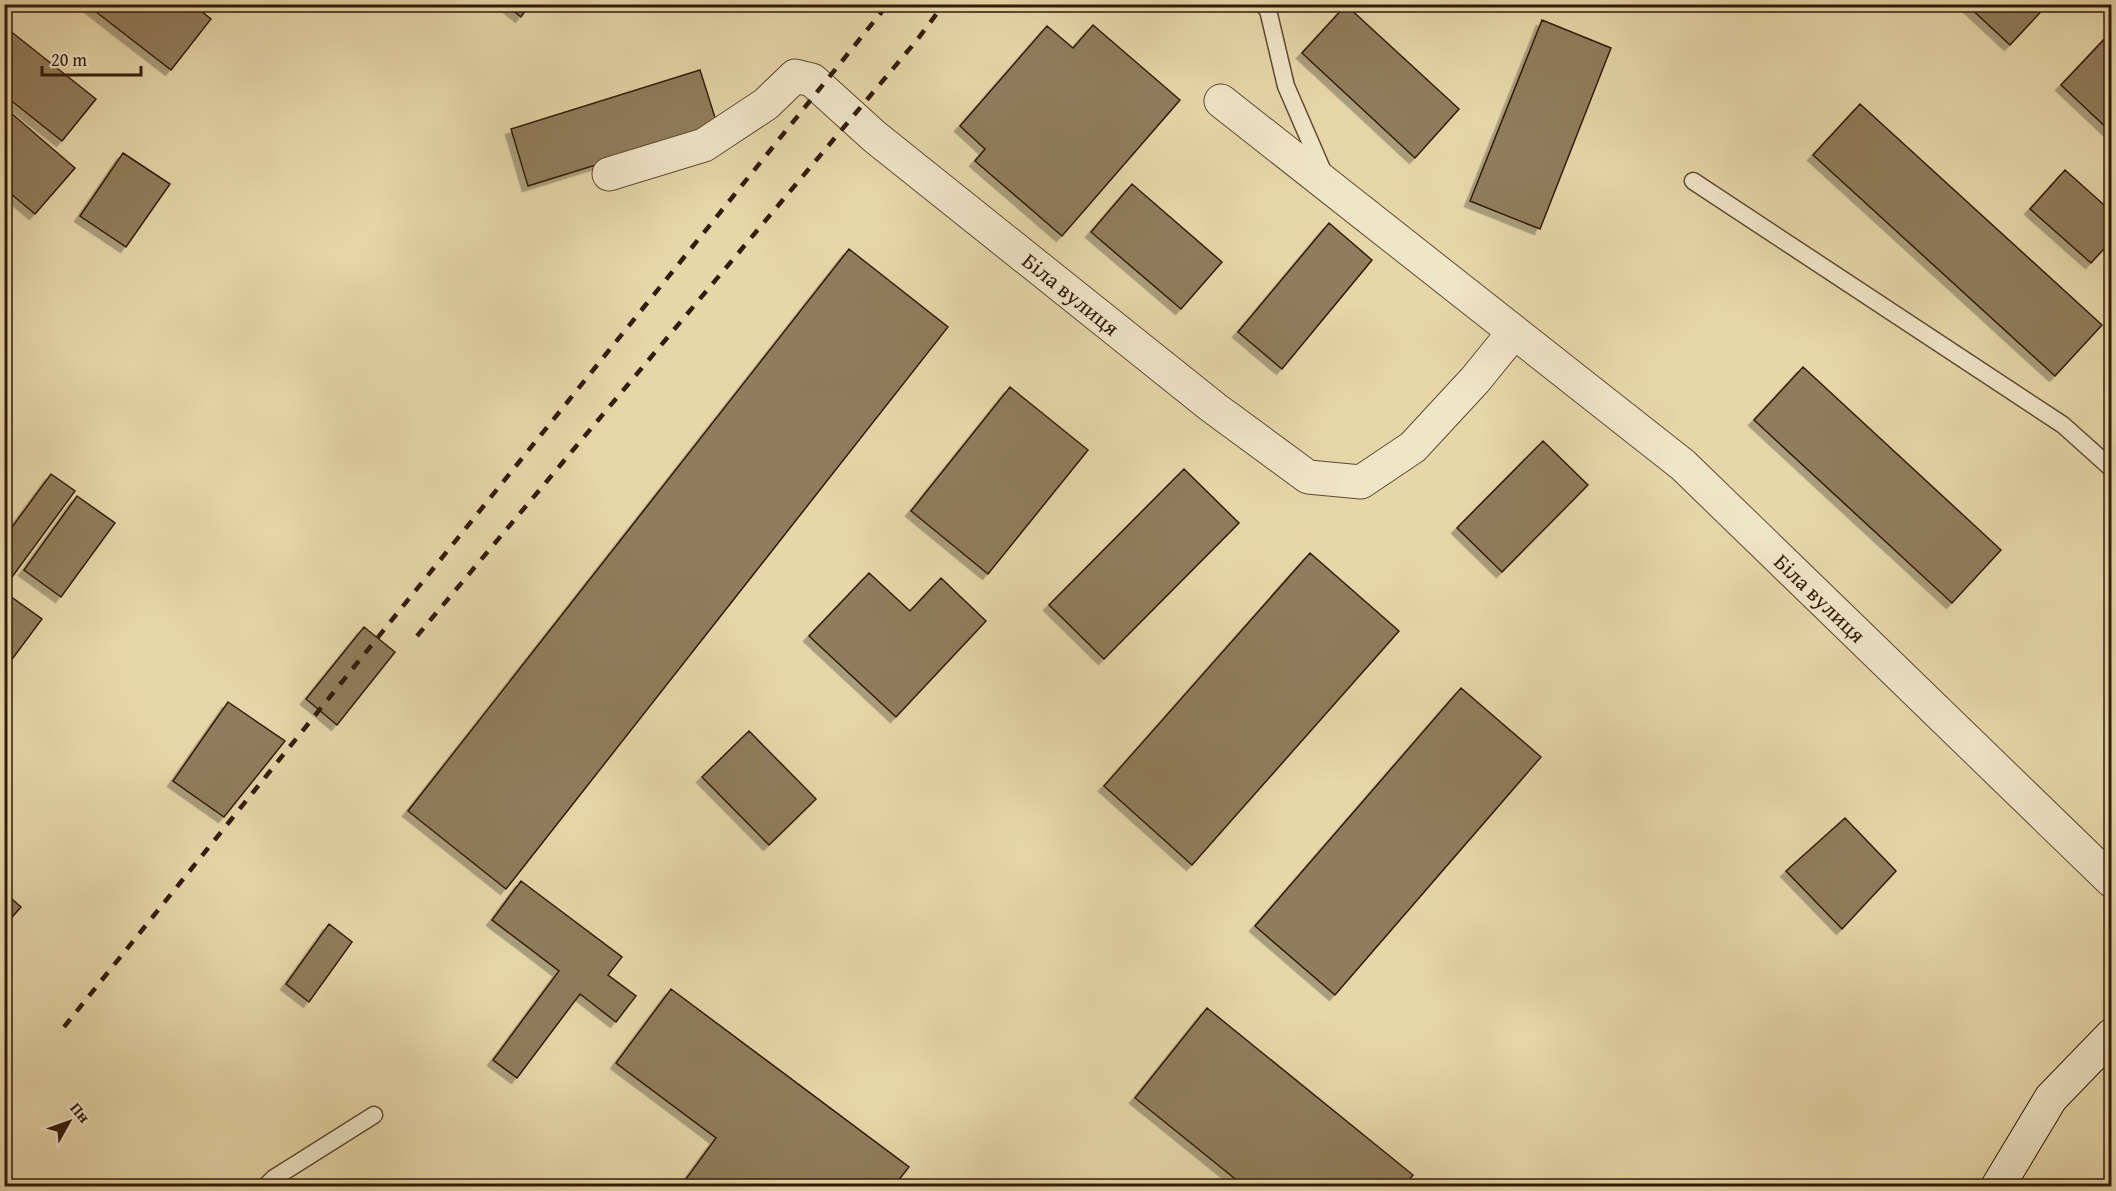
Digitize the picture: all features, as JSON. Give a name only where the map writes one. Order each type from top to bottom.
[{"type":"street","name":"Біла вулиця","points":[[609,174],[704,144],[766,104],[795,76],[812,80],[874,137],[1195,394],[1308,477],[1361,482],[1413,447],[1514,332]]},
{"type":"street","name":"Біла вулиця","points":[[1221,101],[1683,465],[2112,880]]},
{"type":"street","points":[[1998,1186],[2051,1098],[2112,1035]]},
{"type":"lane","points":[[1262,4],[1268,10],[1287,86],[1330,187]]},
{"type":"lane","points":[[1693,181],[2063,425],[2112,470]]},
{"type":"lane","points":[[266,1186],[274,1178],[374,1115]]},
{"type":"building","points":[[86,4],[192,4],[211,19],[171,70]]},
{"type":"building","points":[[505,4],[530,4],[521,17]]},
{"type":"building","points":[[1966,4],[2048,4],[2010,45]]},
{"type":"building","points":[[1346,5],[1459,109],[1415,158],[1302,53]]},
{"type":"building","points":[[1542,20],[1611,48],[1540,229],[1470,201]]},
{"type":"building","points":[[1093,25],[1180,100],[1062,236],[975,161],[985,149],[960,126],[1047,26],[1073,48]]},
{"type":"building","points":[[4,26],[96,99],[62,141],[4,95]]},
{"type":"building","points":[[2112,31],[2112,133],[2061,85]]},
{"type":"building","points":[[700,70],[718,127],[528,186],[511,129]]},
{"type":"building","points":[[1860,104],[2102,325],[2055,376],[1813,155]]},
{"type":"building","points":[[4,107],[75,168],[35,214],[4,188]]},
{"type":"building","points":[[123,153],[170,184],[126,247],[80,216]]},
{"type":"building","points":[[2065,170],[2112,212],[2112,240],[2091,263],[2030,209]]},
{"type":"building","points":[[1132,184],[1222,262],[1181,309],[1091,232]]},
{"type":"building","points":[[1329,223],[1372,260],[1282,369],[1238,332]]},
{"type":"building","points":[[849,249],[948,327],[506,889],[408,811]]},
{"type":"building","points":[[1803,367],[2001,550],[1952,603],[1754,420]]},
{"type":"building","points":[[1010,387],[1088,450],[988,574],[911,511]]},
{"type":"building","points":[[1543,441],[1588,485],[1502,572],[1457,528]]},
{"type":"building","points":[[1184,469],[1239,523],[1104,659],[1049,605]]},
{"type":"building","points":[[51,474],[75,491],[4,588],[4,538]]},
{"type":"building","points":[[77,496],[115,523],[61,597],[24,570]]},
{"type":"building","points":[[1310,553],[1399,631],[1192,865],[1104,786]]},
{"type":"building","points":[[869,573],[910,611],[941,578],[986,621],[896,717],[809,636]]},
{"type":"building","points":[[10,596],[42,619],[4,670],[4,603]]},
{"type":"building","points":[[364,627],[395,652],[337,725],[306,699]]},
{"type":"building","points":[[1461,688],[1541,757],[1335,995],[1255,926]]},
{"type":"building","points":[[228,702],[285,741],[224,817],[173,781]]},
{"type":"building","points":[[749,731],[816,799],[769,845],[702,777]]},
{"type":"building","points":[[1845,818],[1896,871],[1842,929],[1786,871]]},
{"type":"building","points":[[521,881],[622,957],[608,975],[636,996],[616,1022],[580,994],[517,1078],[493,1060],[559,971],[492,920]]},
{"type":"building","points":[[4,892],[21,907],[4,926]]},
{"type":"building","points":[[329,924],[352,942],[309,1002],[286,984]]},
{"type":"building","points":[[671,989],[909,1167],[894,1186],[688,1186],[683,1183],[716,1138],[616,1063]]},
{"type":"building","points":[[1207,1008],[1413,1175],[1404,1186],[1244,1186],[1135,1098]]},
{"type":"railway","points":[[64,1027],[888,4]]},
{"type":"railway","points":[[417,636],[917,40],[944,4]]}]
